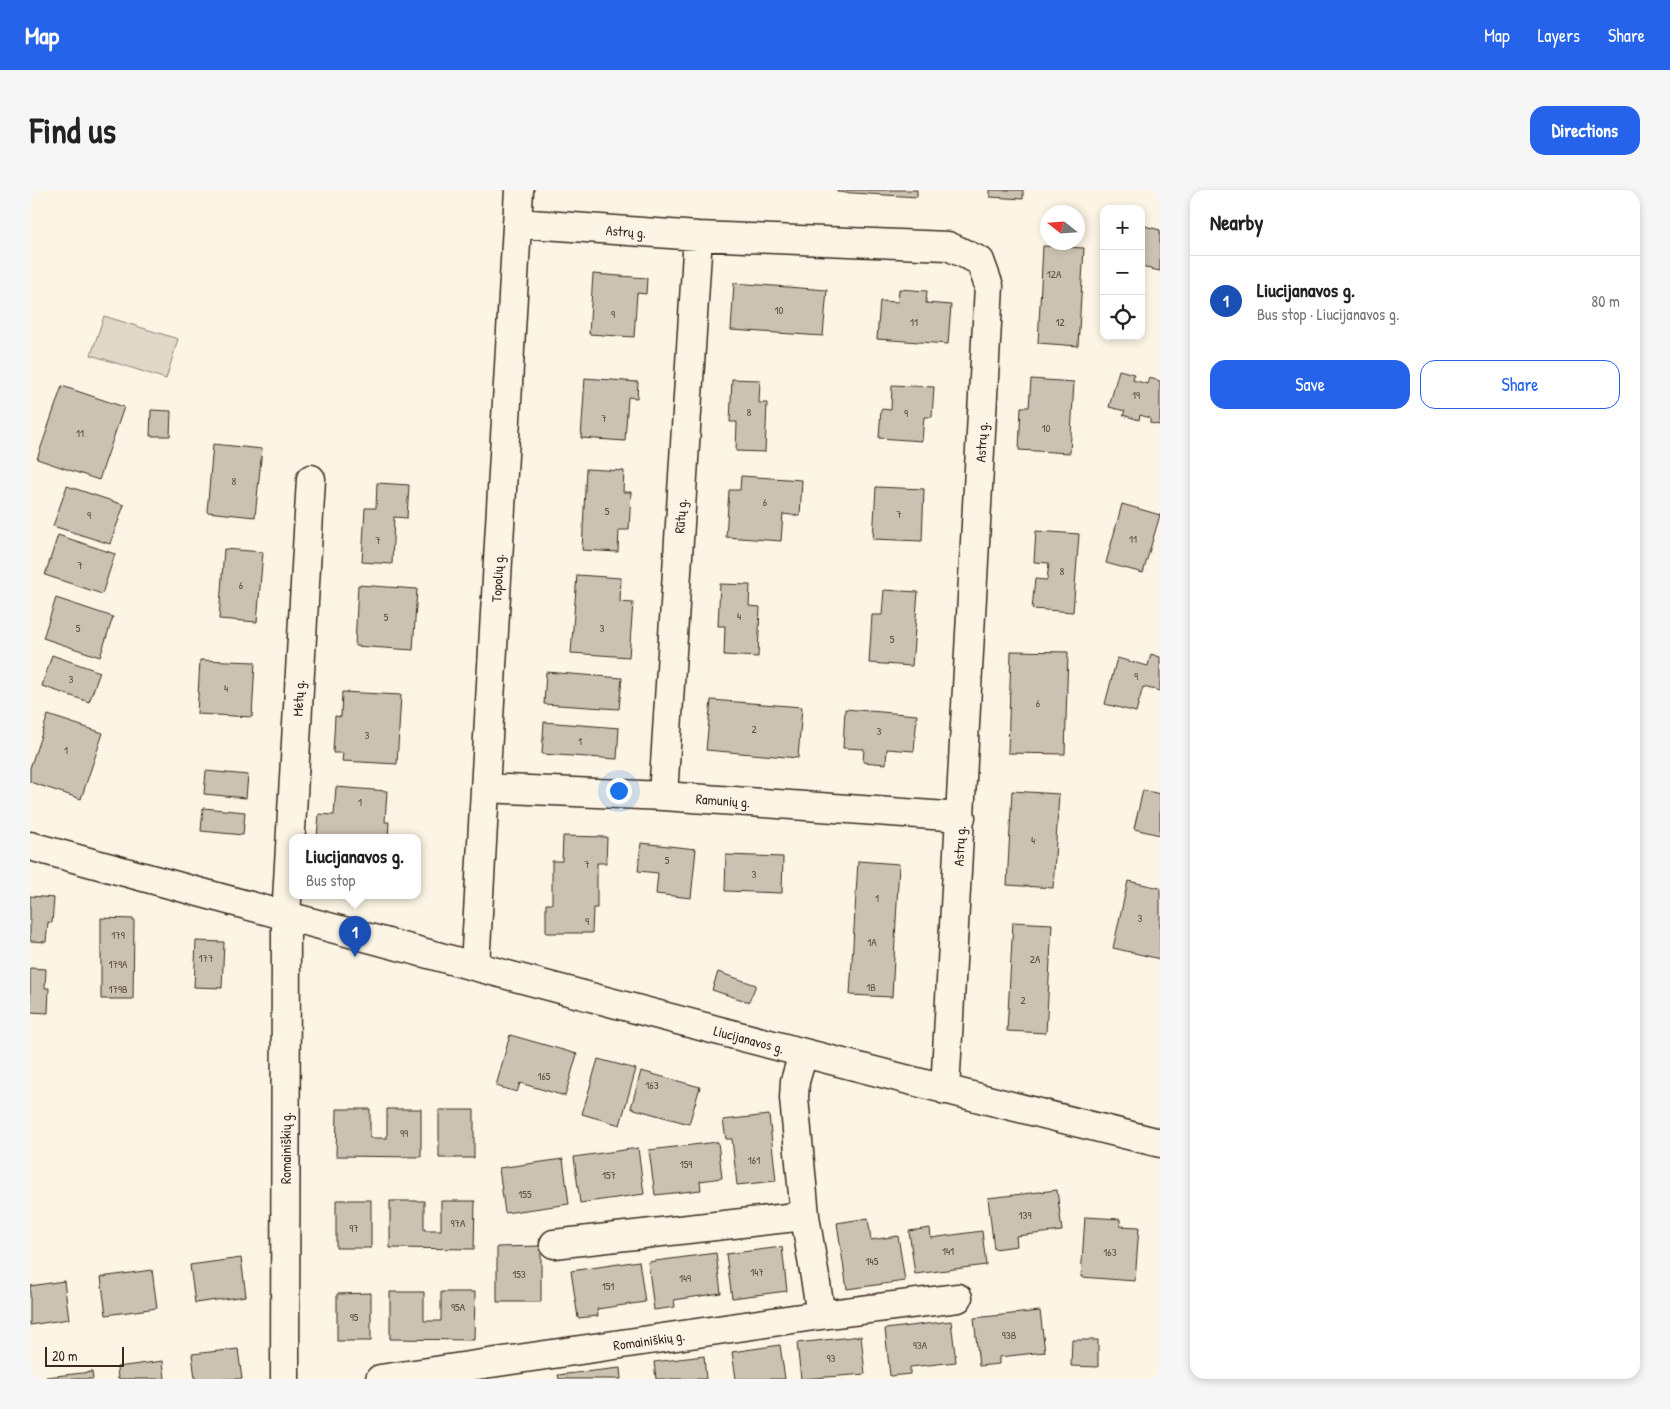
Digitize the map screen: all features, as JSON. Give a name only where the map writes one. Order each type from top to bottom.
[{"type":"street","name":"Topolių g.","points":[[475,966],[519,190]]},
{"type":"street","name":"Astrų g.","points":[[517,224],[698,236],[948,246],[980,261],[989,286],[945,1090]]},
{"type":"street","name":"Rūtų g.","points":[[663,796],[698,236]]},
{"type":"street","name":"Mėtų g.","points":[[291,834],[311,479]]},
{"type":"street","name":"Ramunių g.","points":[[485,788],[663,796],[961,817]]},
{"type":"street","name":"Liucijanavos g.","points":[[30,846],[286,917],[802,1054],[1160,1143]]},
{"type":"street","name":"Mėtų g.","points":[[286,917],[289,864]]},
{"type":"street","name":"Romainiškių g.","points":[[285,1379],[286,917]]},
{"type":"street","name":"Liucijanavos g.","points":[[802,1054],[795,1081],[794,1098],[805,1216]]},
{"type":"street","points":[[554,1244],[805,1216],[821,1315]]},
{"type":"street","name":"Romainiškių g.","points":[[380,1379],[821,1315],[958,1298]]},
{"type":"shaded area","points":[[104,316],[178,339],[166,379],[91,355]]},
{"type":"building","points":[[837,190],[917,190],[917,197],[837,192]]},
{"type":"building","points":[[990,190],[1023,190],[1023,199],[990,197]]},
{"type":"building","points":[[1145,226],[1160,230],[1160,271],[1145,268]]},
{"type":"building","points":[[1043,250],[1084,250],[1078,346],[1038,343]]},
{"type":"building","points":[[593,274],[647,278],[646,294],[637,293],[634,337],[589,334]]},
{"type":"building","points":[[734,283],[827,290],[823,336],[731,330]]},
{"type":"building","points":[[899,289],[927,291],[926,303],[951,305],[948,344],[877,339],[880,301],[898,302]]},
{"type":"building","points":[[1119,370],[1134,374],[1133,380],[1147,384],[1149,378],[1160,381],[1160,425],[1150,423],[1150,418],[1140,415],[1139,420],[1123,415],[1125,411],[1109,407]]},
{"type":"building","points":[[585,378],[638,382],[637,398],[628,397],[625,441],[581,438]]},
{"type":"building","points":[[732,379],[760,380],[759,403],[767,403],[765,452],[736,451],[737,422],[730,422]]},
{"type":"building","points":[[1031,379],[1074,382],[1070,453],[1019,450],[1021,407],[1029,407]]},
{"type":"building","points":[[892,385],[934,387],[932,417],[924,417],[922,441],[879,438],[881,409],[891,410]]},
{"type":"building","points":[[62,386],[124,407],[99,480],[37,459]]},
{"type":"building","points":[[151,410],[171,411],[170,436],[150,436]]},
{"type":"building","points":[[213,444],[262,449],[255,517],[207,512]]},
{"type":"building","points":[[586,469],[624,471],[623,492],[631,492],[629,530],[619,530],[618,552],[582,550]]},
{"type":"building","points":[[741,476],[802,480],[800,516],[783,514],[781,541],[726,537],[729,490],[740,490]]},
{"type":"building","points":[[377,483],[409,485],[407,518],[394,517],[392,564],[362,562],[365,508],[376,508]]},
{"type":"building","points":[[67,486],[124,505],[110,544],[53,526]]},
{"type":"building","points":[[876,487],[924,489],[922,541],[873,539]]},
{"type":"building","points":[[1122,504],[1160,515],[1143,573],[1106,563]]},
{"type":"building","points":[[1036,531],[1079,534],[1073,612],[1032,609],[1035,579],[1047,580],[1049,563],[1034,562]]},
{"type":"building","points":[[58,535],[115,554],[102,594],[45,575]]},
{"type":"building","points":[[224,549],[263,552],[257,622],[219,619]]},
{"type":"building","points":[[577,575],[621,578],[620,602],[633,603],[629,657],[571,653]]},
{"type":"building","points":[[720,584],[750,585],[749,606],[760,607],[758,657],[724,655],[725,626],[718,626]]},
{"type":"building","points":[[358,585],[417,589],[413,650],[355,646]]},
{"type":"building","points":[[884,590],[918,592],[912,666],[869,663],[872,615],[882,615]]},
{"type":"building","points":[[56,598],[113,617],[100,657],[43,638]]},
{"type":"building","points":[[1011,651],[1068,652],[1065,754],[1008,753]]},
{"type":"building","points":[[1151,654],[1160,657],[1160,691],[1143,687],[1136,712],[1105,704],[1117,658],[1148,666]]},
{"type":"building","points":[[52,655],[100,672],[89,702],[42,686]]},
{"type":"building","points":[[200,660],[255,662],[252,717],[197,714]]},
{"type":"building","points":[[546,672],[622,678],[619,709],[544,704]]},
{"type":"building","points":[[342,692],[401,695],[397,764],[342,761],[343,753],[333,753],[335,716],[341,717]]},
{"type":"building","points":[[711,700],[802,707],[798,758],[706,750]]},
{"type":"building","points":[[845,709],[917,715],[914,751],[887,749],[886,764],[863,762],[864,749],[843,748]]},
{"type":"building","points":[[48,715],[103,733],[81,799],[30,782],[30,768]]},
{"type":"building","points":[[544,722],[619,728],[617,759],[542,754]]},
{"type":"building","points":[[206,771],[248,775],[246,798],[204,794]]},
{"type":"building","points":[[336,787],[387,791],[385,822],[389,822],[388,834],[317,834],[319,814],[334,815]]},
{"type":"building","points":[[1143,790],[1160,794],[1160,835],[1134,829]]},
{"type":"building","points":[[1012,791],[1059,794],[1053,888],[1007,885]]},
{"type":"building","points":[[203,808],[245,812],[243,835],[201,831]]},
{"type":"building","points":[[563,836],[607,837],[606,863],[597,863],[597,908],[593,908],[592,933],[546,933],[546,904],[552,904],[552,861],[562,861]]},
{"type":"building","points":[[641,843],[696,849],[691,898],[656,894],[658,873],[638,871]]},
{"type":"building","points":[[726,855],[783,857],[782,893],[725,891]]},
{"type":"building","points":[[858,861],[899,864],[892,997],[850,995]]},
{"type":"building","points":[[1128,881],[1160,888],[1160,959],[1113,948]]},
{"type":"building","points":[[30,896],[54,898],[52,923],[48,922],[46,942],[30,941]]},
{"type":"building","points":[[101,918],[134,919],[133,999],[101,999]]},
{"type":"building","points":[[1013,922],[1052,924],[1046,1033],[1007,1031]]},
{"type":"building","points":[[196,941],[224,942],[222,988],[194,987]]},
{"type":"building","points":[[30,968],[46,969],[45,988],[49,988],[48,1013],[30,1012]]},
{"type":"building","points":[[718,972],[756,985],[749,1002],[712,990]]},
{"type":"building","points":[[510,1035],[577,1054],[565,1096],[520,1083],[517,1092],[496,1086]]},
{"type":"building","points":[[598,1059],[636,1069],[620,1125],[582,1114]]},
{"type":"building","points":[[641,1071],[700,1087],[689,1124],[631,1108]]},
{"type":"building","points":[[337,1109],[370,1109],[370,1138],[387,1138],[387,1109],[421,1109],[421,1157],[336,1156]]},
{"type":"building","points":[[439,1110],[474,1110],[474,1158],[439,1158]]},
{"type":"building","points":[[769,1115],[776,1181],[737,1185],[732,1139],[726,1139],[723,1120]]},
{"type":"building","points":[[718,1142],[722,1178],[700,1181],[701,1190],[655,1195],[649,1150]]},
{"type":"building","points":[[638,1148],[644,1194],[580,1203],[574,1157]]},
{"type":"building","points":[[563,1159],[569,1204],[505,1213],[499,1168]]},
{"type":"building","points":[[1057,1190],[1062,1231],[1016,1236],[1017,1246],[994,1249],[988,1198]]},
{"type":"building","points":[[336,1200],[371,1200],[371,1248],[336,1248]]},
{"type":"building","points":[[390,1201],[424,1201],[424,1230],[441,1230],[441,1201],[475,1201],[474,1249],[390,1248]]},
{"type":"building","points":[[1085,1217],[1120,1219],[1120,1226],[1139,1227],[1135,1281],[1081,1277]]},
{"type":"building","points":[[868,1218],[871,1240],[898,1236],[905,1281],[847,1289],[837,1223]]},
{"type":"building","points":[[930,1228],[931,1238],[982,1231],[986,1265],[915,1274],[909,1231]]},
{"type":"building","points":[[541,1246],[541,1302],[497,1302],[497,1247]]},
{"type":"building","points":[[782,1247],[787,1291],[732,1298],[726,1254]]},
{"type":"building","points":[[716,1253],[721,1293],[674,1300],[675,1307],[654,1310],[648,1262]]},
{"type":"building","points":[[241,1258],[246,1296],[195,1303],[190,1265]]},
{"type":"building","points":[[639,1261],[645,1302],[597,1309],[598,1316],[578,1318],[571,1271]]},
{"type":"building","points":[[152,1270],[157,1308],[106,1315],[101,1277]]},
{"type":"building","points":[[64,1281],[69,1319],[30,1325],[30,1286]]},
{"type":"building","points":[[390,1292],[424,1292],[424,1321],[441,1321],[441,1292],[475,1292],[474,1340],[390,1339]]},
{"type":"building","points":[[371,1293],[371,1341],[337,1341],[337,1294]]},
{"type":"building","points":[[1040,1311],[1045,1352],[999,1357],[999,1364],[979,1366],[974,1318]]},
{"type":"building","points":[[951,1321],[956,1362],[910,1367],[910,1374],[890,1376],[885,1329]]},
{"type":"building","points":[[861,1336],[865,1374],[801,1379],[797,1343]]},
{"type":"building","points":[[1072,1340],[1098,1340],[1098,1367],[1071,1366]]},
{"type":"building","points":[[780,1345],[785,1379],[736,1379],[732,1352]]},
{"type":"building","points":[[238,1349],[242,1379],[195,1379],[192,1354]]},
{"type":"building","points":[[704,1356],[706,1379],[656,1379],[654,1362]]},
{"type":"building","points":[[163,1361],[165,1379],[118,1379],[117,1367]]},
{"type":"building","points":[[620,1368],[621,1379],[559,1379],[558,1375]]},
{"type":"building","points":[[92,1372],[93,1379],[46,1379],[46,1377]]},
{"type":"place","name":"Liucijanavos g.","points":[[355,957]]}]
